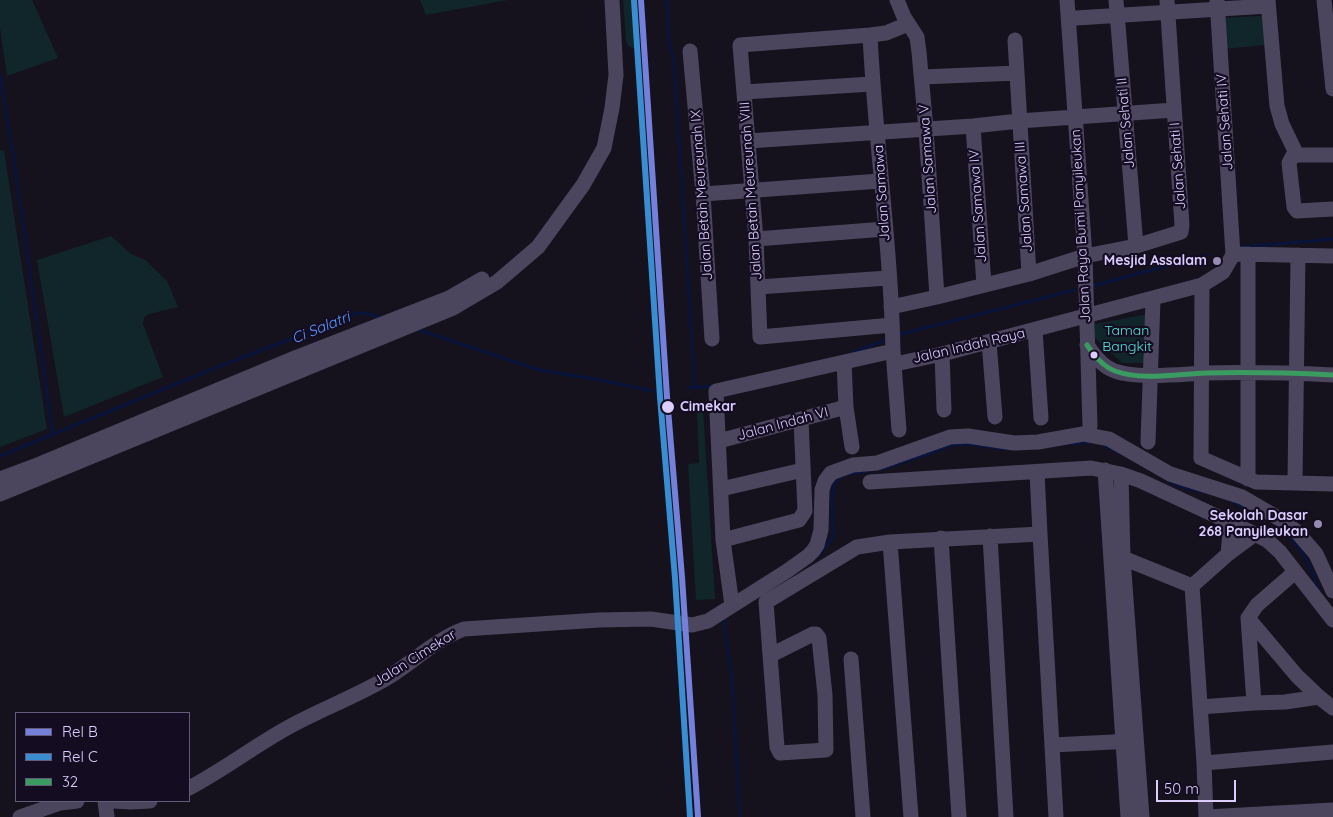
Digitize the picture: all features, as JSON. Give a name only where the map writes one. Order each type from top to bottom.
[{"type":"street","points":[[0,494],[392,326],[449,298],[493,273],[514,257],[533,240],[575,179],[594,145],[607,77],[602,0]]},
{"type":"street","points":[[0,479],[296,358],[392,326],[420,323],[461,304],[497,282],[538,247],[583,185],[604,148],[616,75],[612,0]]},
{"type":"street","points":[[870,35],[886,33],[908,24],[898,0]]},
{"type":"street","name":"Jalan Raya Bumi Panyileukan","points":[[1067,0],[1085,256],[1090,426]]},
{"type":"street","name":"Jalan Sehati II","points":[[1116,0],[1136,246]]},
{"type":"street","points":[[1324,0],[1333,89]]},
{"type":"street","points":[[1068,17],[1117,15],[1167,6],[1268,3],[1277,106],[1282,124],[1297,155]]},
{"type":"street","name":"Jalan Sehati IV","points":[[1217,5],[1249,372],[1248,478]]},
{"type":"street","name":"Jalan Sehati I","points":[[891,307],[1029,274],[1085,256],[1136,246],[1181,232],[1167,6]]},
{"type":"street","name":"Jalan Samawa V","points":[[908,24],[917,36],[922,77],[937,297]]},
{"type":"street","name":"Jalan Betah Meureunah VIII","points":[[870,35],[740,45],[756,239],[760,336],[892,329]]},
{"type":"street","name":"Jalan Samawa","points":[[870,35],[872,84],[878,132],[887,278],[891,307],[900,430]]},
{"type":"street","points":[[922,77],[1016,70],[1014,40]]},
{"type":"street","name":"Jalan Betah Meureunah IX","points":[[690,51],[712,339]]},
{"type":"street","name":"Jalan Samawa III","points":[[1016,70],[1029,274]]},
{"type":"street","points":[[744,92],[872,84]]},
{"type":"street","points":[[748,141],[1174,110]]},
{"type":"street","name":"Jalan Samawa IV","points":[[973,126],[984,285]]},
{"type":"street","points":[[1333,155],[1297,155],[1292,157],[1289,163],[1294,207],[1297,211],[1333,209]]},
{"type":"street","points":[[702,194],[880,182]]},
{"type":"street","points":[[756,239],[885,229]]},
{"type":"street","points":[[1238,251],[1333,256]]},
{"type":"street","name":"Jalan Indah Raya","points":[[719,441],[716,392],[844,362],[942,354],[1152,300],[1202,285],[1223,272],[1238,251]]},
{"type":"street","points":[[1295,482],[1298,255]]},
{"type":"street","points":[[758,287],[887,278]]},
{"type":"street","points":[[1202,285],[1201,458],[1256,482],[1333,484]]},
{"type":"street","points":[[1148,442],[1152,300]]},
{"type":"street","points":[[1035,330],[1041,418]]},
{"type":"street","points":[[989,342],[995,417]]},
{"type":"street","points":[[1087,345],[1096,358],[1106,367],[1121,373]]},
{"type":"street","points":[[942,354],[944,410]]},
{"type":"street","points":[[844,362],[846,407],[852,447]]},
{"type":"street","points":[[1088,374],[1249,372],[1333,375]]},
{"type":"street","name":"Jalan Indah VI","points":[[719,441],[846,407]]},
{"type":"street","points":[[723,540],[799,520],[805,511],[801,420]]},
{"type":"street","points":[[761,595],[808,556],[817,545],[822,530],[822,490],[824,481],[837,470],[853,465],[877,464],[950,437],[968,436],[1014,443],[1038,442],[1082,434],[1109,439],[1170,474],[1242,497],[1274,515],[1308,543],[1316,554],[1333,591]]},
{"type":"street","points":[[719,441],[723,540],[732,605],[761,595],[857,547],[941,538],[1040,534]]},
{"type":"street","points":[[870,482],[1090,468],[1121,474],[1231,522],[1268,541],[1280,552],[1333,620]]},
{"type":"street","points":[[721,489],[803,470]]},
{"type":"street","points":[[1105,470],[1117,557],[1129,741],[1128,817]]},
{"type":"street","points":[[1037,472],[1056,817]]},
{"type":"street","points":[[1117,557],[1121,474]]},
{"type":"street","points":[[1228,554],[1231,522]]},
{"type":"street","points":[[1192,586],[1228,554],[1255,534]]},
{"type":"street","points":[[990,536],[1006,817]]},
{"type":"street","points":[[941,538],[960,817]]},
{"type":"street","points":[[890,542],[910,817]]},
{"type":"street","points":[[1117,557],[1192,586]]},
{"type":"street","points":[[1254,703],[1248,618],[1257,605],[1295,572]]},
{"type":"street","points":[[1192,586],[1206,817],[1333,810]]},
{"type":"street","points":[[761,595],[771,655],[777,747],[780,753],[826,750],[825,695],[819,638],[816,634],[813,634],[771,655]]},
{"type":"street","name":"Jalan Cimekar","points":[[190,787],[287,728],[386,678],[449,634],[464,629],[619,620],[651,619],[692,625],[708,621],[732,605]]},
{"type":"street","points":[[1248,618],[1297,676],[1333,708]]},
{"type":"street","points":[[851,659],[862,817]]},
{"type":"street","points":[[1200,707],[1285,702],[1319,697]]},
{"type":"street","points":[[1052,745],[1129,741]]},
{"type":"street","points":[[1129,741],[1142,817]]},
{"type":"street","points":[[1204,763],[1333,752]]},
{"type":"street","points":[[20,817],[60,803],[68,802]]},
{"type":"street","points":[[105,802],[107,817]]},
{"type":"green space","points":[[0,0],[32,0],[58,58],[7,76],[0,28]]},
{"type":"green space","points":[[420,0],[508,0],[426,15]]},
{"type":"green space","points":[[623,0],[633,0],[636,49],[628,46],[626,41]]},
{"type":"green space","points":[[1262,16],[1265,45],[1223,49],[1220,18]]},
{"type":"green space","points":[[0,150],[4,151],[47,429],[0,447]]},
{"type":"green space","points":[[111,236],[131,254],[145,260],[167,281],[178,307],[144,317],[143,324],[163,377],[64,417],[37,260]]},
{"type":"green space","name":"Taman Bangkit","points":[[1148,314],[1147,363],[1122,363],[1095,338],[1095,324]]},
{"type":"green space","points":[[697,410],[703,410],[715,599],[696,600],[688,464],[699,463]]},
{"type":"waterway","points":[[667,0],[669,42],[673,57],[675,79],[695,388]]},
{"type":"waterway","points":[[0,75],[53,435]]},
{"type":"waterway","points":[[1242,247],[1333,239]]},
{"type":"waterway","points":[[1092,286],[1207,255]]},
{"type":"waterway","points":[[901,334],[1075,290]]},
{"type":"waterway","name":"Ci Salatri","points":[[0,456],[215,368],[358,313],[382,318]]},
{"type":"waterway","name":"Ci Salatri","points":[[416,329],[539,370],[652,391]]},
{"type":"waterway","points":[[851,353],[883,341]]},
{"type":"waterway","points":[[689,388],[714,386]]},
{"type":"waterway","points":[[1070,444],[1091,442]]},
{"type":"waterway","points":[[882,469],[951,445],[968,444],[1004,449]]},
{"type":"waterway","points":[[1102,444],[1121,454]]},
{"type":"waterway","points":[[848,474],[869,471]]},
{"type":"waterway","points":[[818,556],[833,537],[832,499],[834,484],[842,476]]},
{"type":"waterway","points":[[1167,480],[1176,485],[1202,492]]},
{"type":"waterway","points":[[1231,501],[1246,508]]},
{"type":"waterway","points":[[1277,526],[1285,532],[1304,556],[1320,593]]},
{"type":"waterway","points":[[727,615],[724,623],[732,680],[740,817]]},
{"type":"rail line","name":"C","points":[[634,0],[690,817]]},
{"type":"rail line","name":"B","points":[[641,0],[667,397],[682,577],[698,817]]},
{"type":"transit line","name":"32","points":[[1087,345],[1099,360],[1110,369],[1137,376],[1206,373],[1333,375]]},
{"type":"place","name":"Mesjid Assalam","points":[[1217,261]]},
{"type":"place","name":"Cimekar","points":[[668,407]]},
{"type":"place","name":"Sekolah Dasar 268 Panyileukan","points":[[1318,524]]}]
